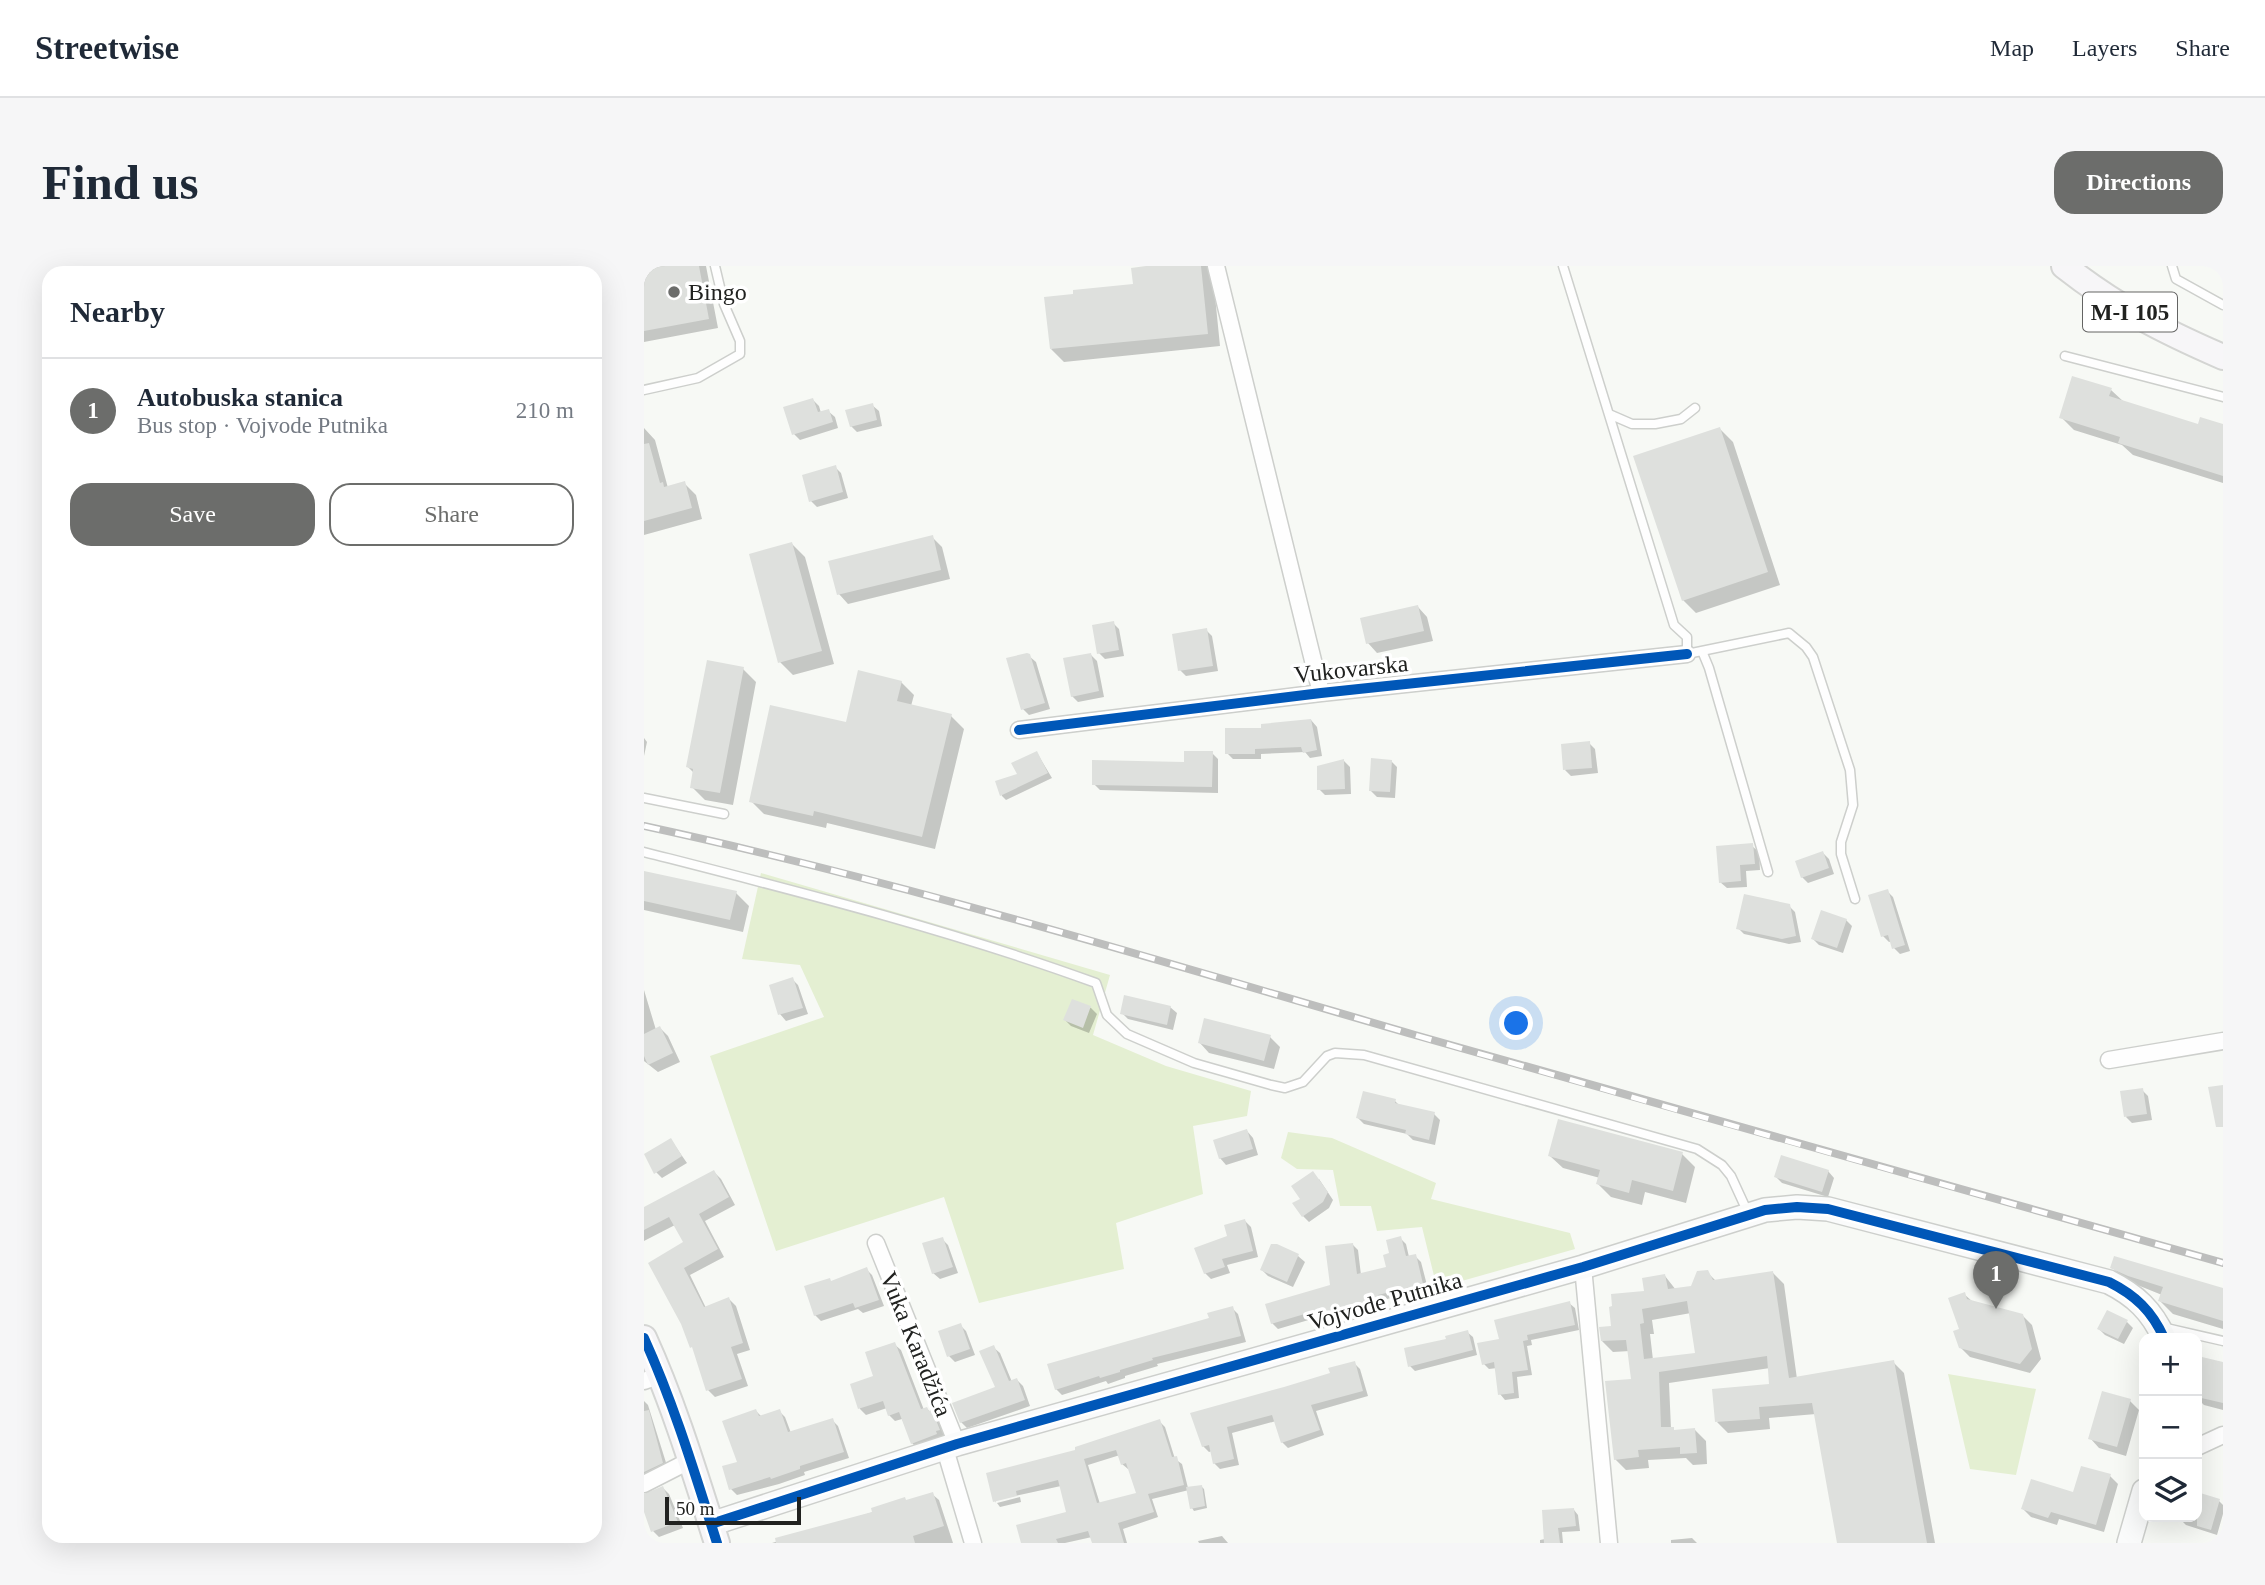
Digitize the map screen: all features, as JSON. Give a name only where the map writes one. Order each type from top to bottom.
[{"type":"main road","name":"M-I 105","points":[[2064,266],[2101,295],[2146,322],[2223,357]]},
{"type":"main road","points":[[644,1338],[652,1378],[691,1460],[714,1533]]},
{"type":"street","points":[[1216,266],[1321,693]]},
{"type":"street","name":"Vukovarska","points":[[1019,730],[1321,693],[1695,652]]},
{"type":"street","points":[[2109,1060],[2223,1041]]},
{"type":"street","name":"Vojvode Putnika","points":[[714,1533],[951,1447],[1583,1267],[1765,1210],[1797,1207],[1828,1209],[2109,1282],[2129,1292],[2146,1307],[2161,1332]]},
{"type":"street","name":"Vuka Karadžića","points":[[876,1243],[951,1447],[973,1543]]},
{"type":"street","points":[[1583,1267],[1609,1543]]},
{"type":"street","points":[[2202,1445],[2223,1435]]},
{"type":"street","points":[[644,1484],[691,1460]]},
{"type":"street","points":[[2129,1543],[2139,1508]]},
{"type":"lane","points":[[644,390],[698,378],[740,354],[740,341],[724,304],[715,266]]},
{"type":"lane","points":[[1563,266],[1674,625],[1687,636],[1695,652],[1709,668],[1769,872]]},
{"type":"lane","points":[[2172,266],[2176,279],[2223,305]]},
{"type":"lane","points":[[2065,356],[2223,397]]},
{"type":"lane","points":[[1609,414],[1632,424],[1655,424],[1681,419],[1695,408]]},
{"type":"lane","points":[[1695,652],[1789,633],[1806,647],[1813,657],[1850,770],[1853,805],[1841,842],[1841,854],[1855,899]]},
{"type":"lane","points":[[644,798],[724,814]]},
{"type":"lane","points":[[644,852],[804,893],[983,944],[1096,983],[1107,1016],[1127,1034],[1194,1063],[1271,1085],[1285,1088],[1303,1082],[1327,1056],[1364,1055],[1697,1149],[1722,1165],[1731,1176],[1749,1215]]},
{"type":"lane","points":[[2161,1332],[2223,1341]]},
{"type":"green space","points":[[761,873],[1110,975],[1093,1035],[1166,1066],[1251,1091],[1247,1116],[1193,1126],[1203,1194],[1116,1223],[1124,1269],[979,1303],[944,1197],[776,1251],[710,1056],[824,1017],[800,965],[742,959]]},
{"type":"green space","points":[[1288,1132],[1332,1138],[1436,1183],[1431,1199],[1570,1233],[1575,1249],[1437,1288],[1422,1227],[1377,1231],[1371,1206],[1340,1206],[1333,1170],[1297,1169],[1281,1158]]},
{"type":"green space","points":[[1948,1374],[2036,1389],[2016,1475],[1970,1469]]},
{"type":"building","name":"Bingo","points":[[644,266],[699,266],[709,319],[644,331]]},
{"type":"building","points":[[1201,266],[1208,334],[1050,349],[1044,297],[1073,294],[1073,290],[1133,284],[1131,268]]},
{"type":"building","points":[[2072,376],[2112,388],[2109,396],[2198,424],[2200,417],[2223,424],[2223,476],[2118,443],[2120,437],[2059,418]]},
{"type":"building","points":[[813,398],[818,412],[829,409],[833,422],[792,435],[783,407]]},
{"type":"building","points":[[873,403],[877,420],[850,427],[845,410]]},
{"type":"building","points":[[1720,427],[1768,572],[1682,601],[1633,456]]},
{"type":"building","points":[[649,443],[660,483],[663,482],[664,487],[685,481],[692,508],[644,521],[644,444]]},
{"type":"building","points":[[836,465],[843,492],[809,502],[802,475]]},
{"type":"building","points":[[933,535],[941,570],[837,595],[828,561]]},
{"type":"building","points":[[792,542],[822,651],[778,663],[749,554]]},
{"type":"building","points":[[1418,605],[1424,631],[1366,644],[1360,618]]},
{"type":"building","points":[[1114,621],[1119,650],[1097,654],[1092,625]]},
{"type":"building","points":[[1207,628],[1213,666],[1178,671],[1172,634]]},
{"type":"building","points":[[1091,653],[1099,691],[1071,697],[1063,658]]},
{"type":"building","points":[[1030,654],[1045,703],[1021,710],[1006,658]]},
{"type":"building","points":[[707,660],[744,667],[720,793],[690,788],[693,769],[686,767]]},
{"type":"building","points":[[858,670],[902,681],[897,701],[952,714],[922,837],[814,811],[813,816],[749,802],[770,705],[846,722]]},
{"type":"building","points":[[1311,719],[1317,750],[1303,753],[1301,747],[1255,749],[1255,754],[1225,754],[1225,728],[1261,728],[1261,724]]},
{"type":"building","points":[[1590,741],[1592,768],[1563,770],[1561,744]]},
{"type":"building","points":[[1037,751],[1048,773],[1000,796],[995,781],[1017,774],[1011,763]]},
{"type":"building","points":[[1184,751],[1213,751],[1212,787],[1092,785],[1092,760],[1184,762]]},
{"type":"building","points":[[1371,758],[1392,760],[1390,792],[1369,791]]},
{"type":"building","points":[[1344,759],[1345,789],[1317,790],[1317,766]]},
{"type":"building","points":[[1753,843],[1755,864],[1740,865],[1741,881],[1719,883],[1716,846]]},
{"type":"building","points":[[1823,851],[1829,868],[1801,878],[1795,861]]},
{"type":"building","points":[[644,871],[737,891],[730,920],[644,901]]},
{"type":"building","points":[[1888,889],[1905,945],[1892,949],[1888,935],[1881,937],[1868,895]]},
{"type":"building","points":[[1744,894],[1790,904],[1796,936],[1782,939],[1736,929]]},
{"type":"building","points":[[1821,910],[1847,919],[1837,948],[1811,939]]},
{"type":"building","points":[[793,977],[803,1008],[778,1015],[769,985]]},
{"type":"building","points":[[1124,995],[1171,1006],[1167,1025],[1120,1014]]},
{"type":"building","points":[[1072,999],[1091,1006],[1083,1028],[1063,1020]]},
{"type":"building","points":[[1204,1018],[1271,1035],[1264,1061],[1198,1043]]},
{"type":"building","points":[[660,1026],[673,1053],[648,1065],[644,1056],[644,1034]]},
{"type":"building","points":[[2223,1085],[2223,1127],[2216,1127],[2208,1087]]},
{"type":"building","points":[[2143,1088],[2147,1114],[2124,1117],[2120,1091]]},
{"type":"building","points":[[1363,1091],[1396,1099],[1395,1103],[1435,1112],[1429,1140],[1405,1134],[1406,1130],[1356,1118]]},
{"type":"building","points":[[1558,1119],[1683,1152],[1673,1191],[1632,1180],[1629,1193],[1596,1184],[1600,1170],[1548,1156]]},
{"type":"building","points":[[1247,1129],[1253,1149],[1219,1159],[1213,1140]]},
{"type":"building","points":[[671,1138],[682,1156],[654,1174],[644,1154]]},
{"type":"building","points":[[1781,1155],[1829,1170],[1822,1192],[1774,1177]]},
{"type":"building","points":[[714,1170],[729,1197],[699,1214],[718,1249],[684,1268],[704,1307],[729,1297],[743,1343],[731,1347],[742,1379],[706,1391],[692,1347],[690,1348],[681,1324],[648,1263],[683,1242],[669,1217],[644,1230],[644,1207]]},
{"type":"building","points":[[1313,1171],[1328,1192],[1323,1202],[1302,1217],[1292,1203],[1300,1199],[1291,1186]]},
{"type":"building","points":[[1245,1219],[1253,1251],[1222,1259],[1225,1267],[1204,1274],[1194,1248],[1227,1236],[1224,1225]]},
{"type":"building","points":[[1401,1236],[1406,1256],[1416,1254],[1423,1284],[1378,1295],[1379,1299],[1310,1319],[1308,1313],[1271,1324],[1265,1304],[1330,1285],[1325,1246],[1353,1243],[1357,1274],[1386,1267],[1383,1255],[1389,1253],[1386,1240]]},
{"type":"building","points":[[943,1237],[953,1267],[932,1274],[922,1243]]},
{"type":"building","points":[[1271,1244],[1299,1254],[1287,1282],[1260,1270]]},
{"type":"building","points":[[2114,1256],[2223,1288],[2223,1321],[2158,1301],[2163,1287],[2110,1268]]},
{"type":"building","points":[[867,1267],[879,1300],[855,1308],[853,1303],[814,1316],[804,1286],[830,1278],[831,1281]]},
{"type":"building","points":[[1708,1270],[1713,1280],[1773,1271],[1789,1378],[1894,1360],[1927,1543],[1837,1543],[1812,1403],[1759,1407],[1760,1419],[1715,1422],[1712,1389],[1769,1384],[1767,1356],[1659,1372],[1661,1427],[1674,1427],[1674,1430],[1695,1428],[1697,1453],[1680,1454],[1680,1447],[1638,1450],[1639,1457],[1614,1460],[1605,1381],[1631,1379],[1626,1340],[1601,1341],[1599,1327],[1611,1326],[1611,1294],[1644,1291],[1642,1278],[1665,1274],[1668,1289],[1691,1286],[1697,1271]],"holes":[[[1687,1301],[1695,1353],[1644,1359],[1640,1324],[1644,1323],[1642,1309]]]},
{"type":"building","points":[[1965,1292],[1967,1299],[2023,1314],[2032,1349],[2020,1364],[1959,1348],[1953,1331],[1959,1329],[1948,1298]]},
{"type":"building","points":[[1570,1301],[1575,1325],[1527,1335],[1528,1340],[1523,1341],[1528,1370],[1512,1372],[1514,1393],[1498,1395],[1494,1362],[1482,1365],[1477,1343],[1499,1339],[1494,1320]]},
{"type":"building","points":[[1233,1306],[1241,1336],[1152,1358],[1153,1360],[1120,1372],[1055,1390],[1047,1364],[1209,1318],[1207,1313]]},
{"type":"building","points":[[2107,1310],[2128,1320],[2118,1339],[2097,1329]]},
{"type":"building","points":[[961,1323],[970,1349],[947,1357],[938,1331]]},
{"type":"building","points":[[1468,1330],[1473,1350],[1408,1367],[1404,1348],[1446,1339],[1445,1336]]},
{"type":"building","points":[[895,1342],[921,1409],[927,1407],[929,1411],[932,1410],[940,1430],[936,1431],[937,1434],[911,1444],[899,1412],[888,1416],[883,1401],[858,1409],[850,1384],[873,1376],[865,1352]]},
{"type":"building","points":[[994,1345],[1009,1381],[1017,1378],[1025,1400],[960,1423],[952,1403],[995,1387],[979,1351]]},
{"type":"building","points":[[2202,1357],[2223,1362],[2223,1403],[2202,1398]]},
{"type":"building","points":[[1355,1361],[1363,1391],[1311,1405],[1320,1430],[1281,1443],[1272,1415],[1227,1427],[1234,1459],[1213,1464],[1209,1445],[1202,1447],[1190,1413],[1330,1373],[1328,1368]]},
{"type":"building","points":[[2102,1391],[2131,1399],[2117,1447],[2088,1439]]},
{"type":"building","points":[[756,1409],[759,1416],[780,1409],[788,1432],[833,1418],[844,1452],[800,1466],[800,1469],[771,1479],[770,1477],[729,1490],[722,1466],[737,1462],[722,1421]]},
{"type":"building","points":[[649,1410],[663,1463],[644,1472],[644,1411]]},
{"type":"building","points":[[1160,1419],[1172,1457],[1177,1456],[1184,1485],[1148,1494],[1154,1512],[1118,1523],[1124,1543],[1092,1543],[1088,1531],[1056,1539],[1058,1543],[1021,1543],[1016,1525],[1066,1512],[1058,1480],[1016,1491],[1017,1496],[993,1502],[986,1473],[1075,1450],[1075,1447]],"holes":[[[1116,1450],[1121,1465],[1126,1463],[1136,1493],[1097,1503],[1084,1459]]]},
{"type":"building","points":[[2081,1466],[2111,1474],[2096,1525],[2051,1512],[2048,1518],[2021,1509],[2031,1479],[2073,1492]]},
{"type":"building","points":[[1202,1485],[1205,1506],[1190,1509],[1186,1487]]},
{"type":"building","points":[[663,1486],[678,1522],[651,1532],[644,1512],[644,1494]]},
{"type":"building","points":[[933,1492],[944,1526],[913,1536],[915,1543],[776,1543],[775,1538],[872,1512],[871,1508],[905,1497],[906,1500]]},
{"type":"building","points":[[2202,1494],[2220,1499],[2211,1530],[2197,1526],[2197,1522],[2202,1522]]},
{"type":"building","points":[[1574,1508],[1576,1526],[1558,1528],[1560,1543],[1544,1543],[1542,1510]]},
{"type":"railway","points":[[644,826],[935,897],[1617,1093],[2223,1263]]},
{"type":"cycle path","points":[[1019,730],[1321,693],[1687,654]]},
{"type":"cycle path","points":[[711,1524],[957,1444],[1583,1267],[1765,1210],[1797,1207],[1828,1209],[2109,1282],[2142,1305],[2161,1333]]},
{"type":"cycle path","points":[[644,1338],[674,1414],[717,1543]]},
{"type":"place","name":"Bingo","points":[[674,292]]},
{"type":"place","name":"Autobuska stanica","points":[[1996,1309]]}]
